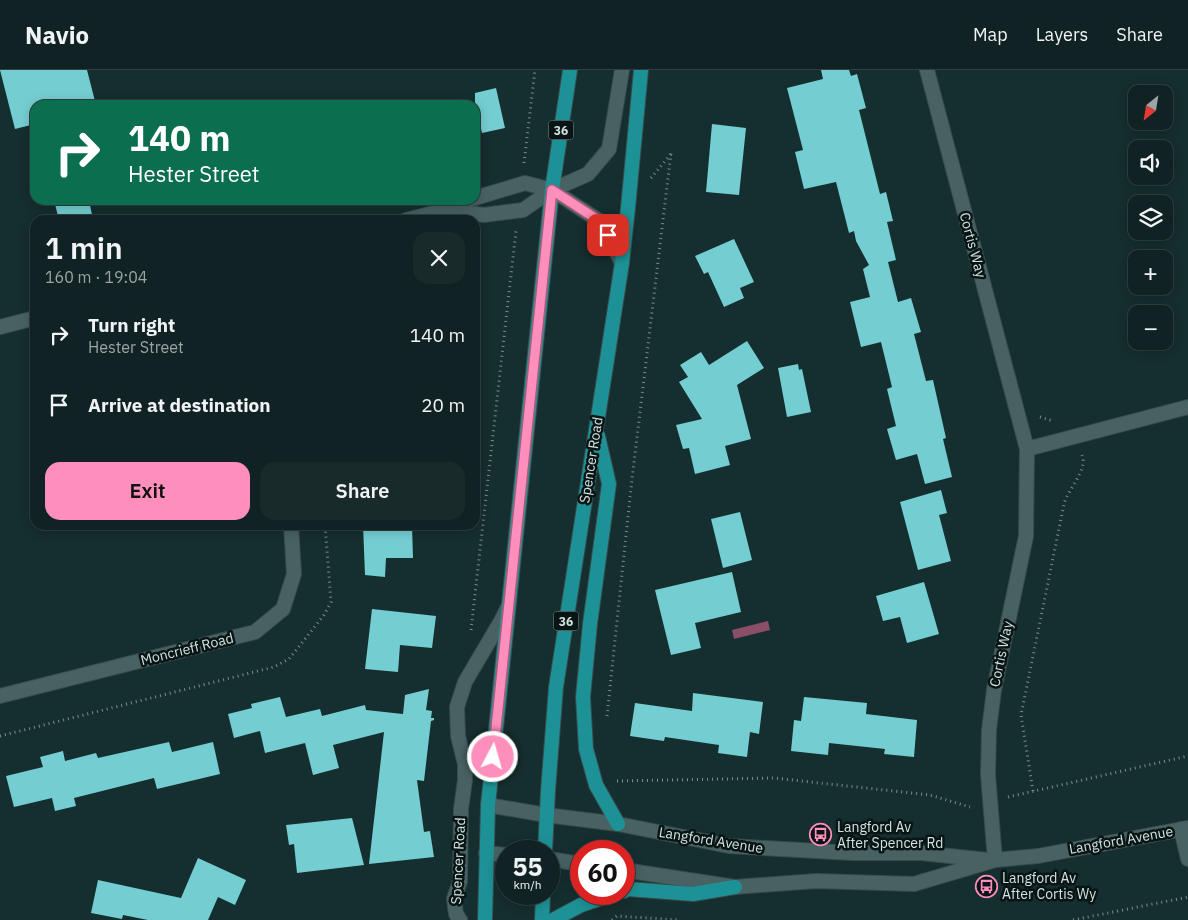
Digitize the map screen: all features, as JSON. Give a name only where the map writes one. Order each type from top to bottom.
[{"type":"main road","name":"Spencer Road","points":[[485,920],[488,805],[552,190],[570,70]]},
{"type":"main road","name":"Spencer Road","points":[[545,840],[556,687],[622,263],[641,70]]},
{"type":"main road","points":[[596,428],[609,484],[588,642],[583,697],[586,749],[596,785],[618,824]]},
{"type":"main road","points":[[635,890],[693,894],[735,887]]},
{"type":"main road","points":[[542,920],[543,905]]},
{"type":"main road","points":[[553,920],[579,905]]},
{"type":"street","points":[[445,210],[484,215],[523,210],[552,190],[588,174],[610,149],[622,70]]},
{"type":"street","name":"Cortis Way","points":[[927,70],[1027,449],[1026,536],[994,690],[989,730],[988,775],[995,860]]},
{"type":"street","points":[[480,197],[526,183],[552,190],[601,222],[622,263]]},
{"type":"street","points":[[426,215],[457,205]]},
{"type":"street","points":[[0,327],[30,319]]},
{"type":"street","points":[[1027,449],[1188,407]]},
{"type":"street","name":"Moncrieff Road","points":[[0,696],[255,632],[283,609],[294,574],[291,530]]},
{"type":"street","name":"Spencer Road","points":[[460,920],[456,914],[454,899],[460,881],[461,809],[465,764],[458,736],[457,707],[465,682],[509,604]]},
{"type":"street","name":"Langford Avenue","points":[[488,805],[546,815],[618,824],[729,846],[852,853],[921,852],[995,860]]},
{"type":"street","points":[[1185,828],[1188,859]]},
{"type":"street","name":"Langford Avenue","points":[[635,872],[735,887],[816,881],[914,884],[995,860],[1038,856],[1185,828]]},
{"type":"street","points":[[486,853],[495,854]]},
{"type":"path","points":[[522,184],[535,70]]},
{"type":"path","points":[[606,722],[631,488],[671,153]]},
{"type":"path","points":[[471,633],[519,211]]},
{"type":"path","points":[[1005,798],[1188,756]]},
{"type":"path","points":[[608,781],[774,778],[930,795],[970,807]]},
{"type":"path","points":[[1073,920],[1188,897]]},
{"type":"path","points":[[612,920],[617,916],[679,920]]},
{"type":"shaded area","points":[[768,621],[770,630],[734,639],[732,630]]},
{"type":"building","points":[[0,70],[87,70],[95,100],[30,100],[30,125],[15,129]]},
{"type":"building","points":[[821,70],[849,70],[851,76],[857,74],[866,108],[859,110],[880,194],[886,192],[893,221],[887,222],[896,260],[888,262],[898,302],[911,298],[921,332],[914,334],[926,381],[933,380],[946,438],[943,439],[952,477],[925,484],[917,454],[896,460],[887,429],[896,426],[887,389],[892,387],[881,342],[861,347],[850,302],[870,297],[863,269],[869,265],[856,241],[854,231],[849,233],[836,182],[804,189],[795,152],[803,150],[787,88],[823,79]]},
{"type":"building","points":[[496,88],[505,128],[482,133],[480,100],[475,100],[475,93]]},
{"type":"building","points":[[712,124],[746,128],[739,195],[706,192]]},
{"type":"building","points":[[55,205],[90,205],[92,215],[58,215]]},
{"type":"building","points":[[734,239],[754,282],[740,288],[744,298],[724,307],[708,272],[704,274],[695,256]]},
{"type":"building","points":[[747,341],[764,368],[737,385],[751,439],[725,446],[730,465],[695,474],[689,448],[683,449],[676,425],[702,419],[679,382],[688,377],[680,365],[701,352],[709,365]]},
{"type":"building","points":[[798,364],[799,370],[802,369],[811,412],[787,417],[778,368]]},
{"type":"building","points":[[941,490],[947,513],[939,515],[951,561],[918,570],[900,502]]},
{"type":"building","points":[[740,512],[752,560],[723,568],[711,519]]},
{"type":"building","points":[[363,530],[412,530],[413,558],[386,558],[385,577],[365,575]]},
{"type":"building","points":[[732,572],[741,612],[695,623],[701,648],[671,655],[655,590]]},
{"type":"building","points":[[924,582],[939,634],[907,643],[900,617],[883,621],[876,596]]},
{"type":"building","points":[[372,609],[436,616],[432,648],[400,645],[398,672],[365,669]]},
{"type":"building","points":[[429,689],[426,710],[432,711],[431,718],[434,718],[434,720],[431,721],[424,781],[417,780],[424,832],[430,831],[434,857],[369,864],[384,732],[333,745],[339,768],[313,775],[305,743],[265,753],[260,731],[234,738],[228,714],[252,708],[251,704],[280,697],[286,717],[320,709],[322,716],[365,705],[366,710],[403,714],[405,695]]},
{"type":"building","points":[[693,693],[763,702],[759,734],[750,732],[747,757],[718,753],[719,745],[665,737],[664,741],[630,736],[635,703],[692,711]]},
{"type":"building","points":[[804,697],[867,703],[866,714],[917,720],[914,757],[884,754],[885,749],[829,743],[828,755],[791,751],[794,720],[801,721]]},
{"type":"building","points":[[169,742],[172,752],[213,742],[220,774],[157,789],[154,778],[74,798],[76,806],[55,811],[52,798],[14,807],[6,776],[43,767],[40,757],[63,751],[65,761],[96,753],[98,758]]},
{"type":"building","points":[[352,818],[364,865],[297,873],[294,844],[289,845],[286,825]]},
{"type":"building","points":[[198,858],[246,880],[235,905],[218,897],[208,920],[148,920],[123,915],[122,919],[91,913],[98,880],[181,898]]},
{"type":"place","name":"Langford Av After Spencer Rd","points":[[821,835]]},
{"type":"place","name":"Langford Av After Cortis Wy","points":[[986,886]]},
{"type":"route","points":[[493,757],[552,190],[601,222],[608,235]]}]
